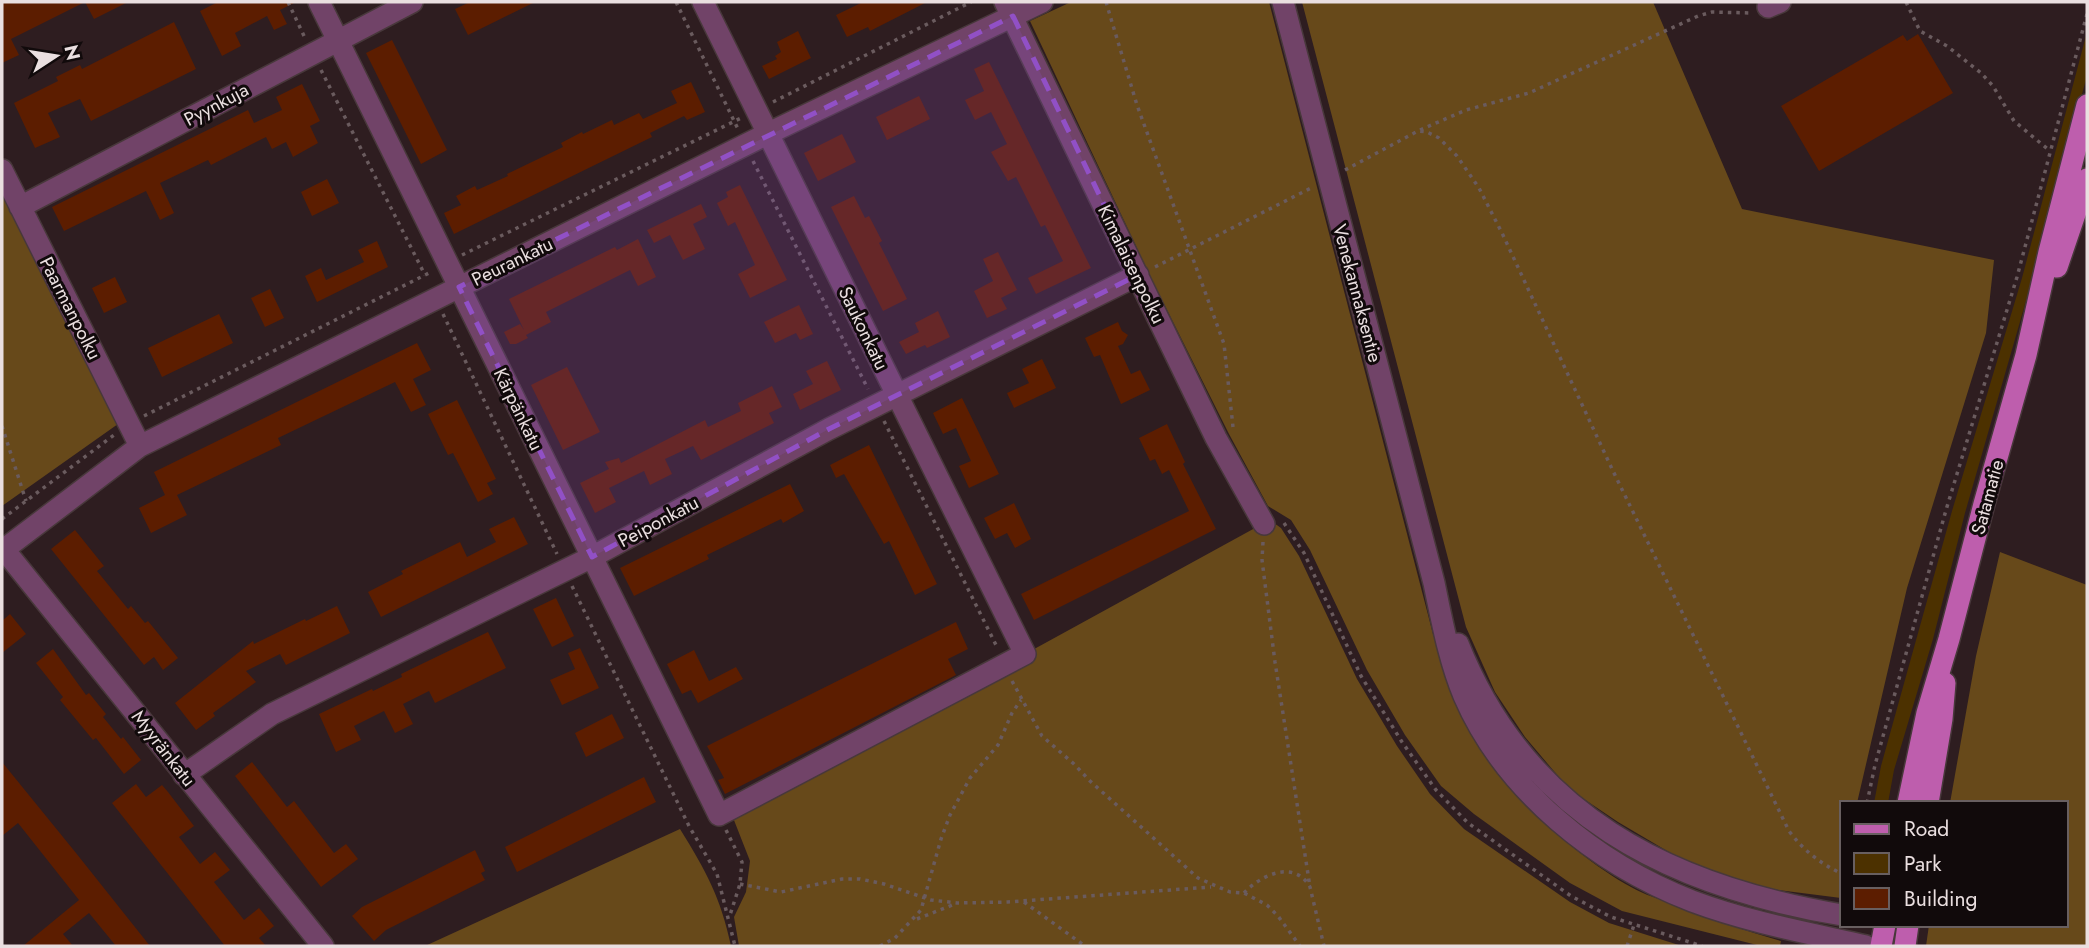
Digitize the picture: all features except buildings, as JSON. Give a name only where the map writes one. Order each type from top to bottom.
[{"type":"main road","name":"Satamatie","points":[[1908,801],[1927,713],[1950,639],[1984,503],[2026,355],[2087,104]]},
{"type":"main road","name":"Satamatie","points":[[2026,355],[2087,179]]},
{"type":"main road","name":"Satamatie","points":[[1928,801],[1942,719],[1950,639]]},
{"type":"main road","points":[[1881,946],[1886,927]]},
{"type":"street","name":"Kärpänkatu","points":[[319,2],[719,815]]},
{"type":"street","name":"Pyynkuja","points":[[20,207],[412,2]]},
{"type":"street","name":"Saukonkatu","points":[[704,2],[1025,654],[719,815]]},
{"type":"street","name":"Peurankatu","points":[[3,549],[139,446],[767,134],[1009,9],[1042,2]]},
{"type":"street","name":"Venekannaksentie","points":[[1283,2],[1434,583],[1449,652],[1472,712],[1513,774],[1546,809],[1623,868],[1665,890],[1727,912],[1866,946]]},
{"type":"street","name":"Kimalaisenpolku","points":[[1009,9],[1216,438],[1264,524]]},
{"type":"street","name":"Paarmanpolku","points":[[2,170],[139,446]]},
{"type":"street","name":"Peiponkatu","points":[[184,775],[272,714],[592,556],[876,406],[1138,275]]},
{"type":"street","name":"Myyränkatu","points":[[3,549],[323,946]]},
{"type":"street","name":"Venekannaksentie","points":[[1434,583],[1460,648],[1491,710],[1533,767],[1578,809],[1626,843],[1674,869],[1753,896],[1840,915]]},
{"type":"street","points":[[1888,927],[1903,940]]},
{"type":"path","points":[[288,2],[425,275]]},
{"type":"path","points":[[676,2],[1000,653]]},
{"type":"path","points":[[2,519],[129,425],[447,262],[971,2]]},
{"type":"path","points":[[1106,2],[1138,105],[1224,344],[1234,438]]},
{"type":"path","points":[[1906,2],[1920,31],[1947,47],[1981,73],[1993,86],[2014,121],[2050,151]]},
{"type":"path","points":[[1138,275],[1418,131],[1466,110],[1529,93],[1698,16],[1712,12],[1749,14],[1774,4]]},
{"type":"path","points":[[1867,801],[1874,765],[2017,276],[2087,14]]},
{"type":"path","points":[[1418,131],[1439,138],[1457,156],[1479,188],[1613,471],[1789,831],[1819,862],[1840,872]]},
{"type":"path","points":[[435,299],[689,826],[717,874],[730,917],[735,946]]},
{"type":"path","points":[[2,426],[26,501]]},
{"type":"path","points":[[1324,946],[1310,887],[1262,559],[1264,524],[1273,516],[1284,523],[1304,554],[1362,676],[1402,742],[1436,790],[1468,823],[1571,895],[1611,917],[1702,946]]},
{"type":"path","points":[[1010,676],[1042,736],[1090,781],[1198,878],[1267,905],[1300,946]]},
{"type":"path","points":[[880,946],[895,938],[921,910],[941,839],[955,805],[970,778],[998,745],[1021,700]]},
{"type":"path","points":[[719,815],[742,862],[740,884],[730,917]]},
{"type":"path","points":[[1244,894],[1262,878],[1273,873],[1297,874],[1306,880],[1310,887]]},
{"type":"path","points":[[740,884],[781,892],[842,879],[860,879],[924,898],[957,903],[1023,901],[1214,886]]},
{"type":"path","points":[[1023,901],[1085,946]]},
{"type":"path","points":[[915,919],[957,903]]},
{"type":"path","points":[[1627,946],[1634,925]]},
{"type":"highlighted area","points":[[1013,16],[1138,275],[829,429],[592,557],[459,287]]},
{"type":"green space","points":[[2087,32],[2087,76],[1965,513],[1933,639],[1894,770],[1888,801],[1874,801],[1881,766],[1952,511],[2022,278]]},
{"type":"shaded area","points":[[1071,2],[1269,2],[1433,634],[1469,729],[1498,773],[1518,796],[1563,838],[1609,874],[1647,895],[1781,941],[1780,946],[1761,946],[1622,911],[1570,883],[1474,814],[1441,786],[1405,735],[1367,670],[1310,550],[1291,520],[1268,506],[1152,280],[1030,21]]},
{"type":"shaded area","points":[[1302,2],[1653,2],[1742,209],[1994,260],[1986,333],[1907,588],[1857,801],[1840,801],[1840,898],[1755,887],[1679,858],[1569,789],[1525,737],[1495,692],[1466,627]]},
{"type":"shaded area","points":[[2,194],[118,424],[2,506]]},
{"type":"shaded area","points":[[1274,523],[1281,528],[1299,556],[1357,679],[1397,746],[1430,794],[1464,829],[1570,902],[1609,923],[1682,946],[739,946],[734,917],[746,892],[750,861],[730,810],[1003,666],[1255,528]]},
{"type":"shaded area","points":[[2000,552],[2087,585],[2087,946],[1926,946],[1929,927],[2068,927],[2068,801],[1950,801],[1976,656]]},
{"type":"shaded area","points":[[680,829],[712,885],[731,946],[425,946]]}]
